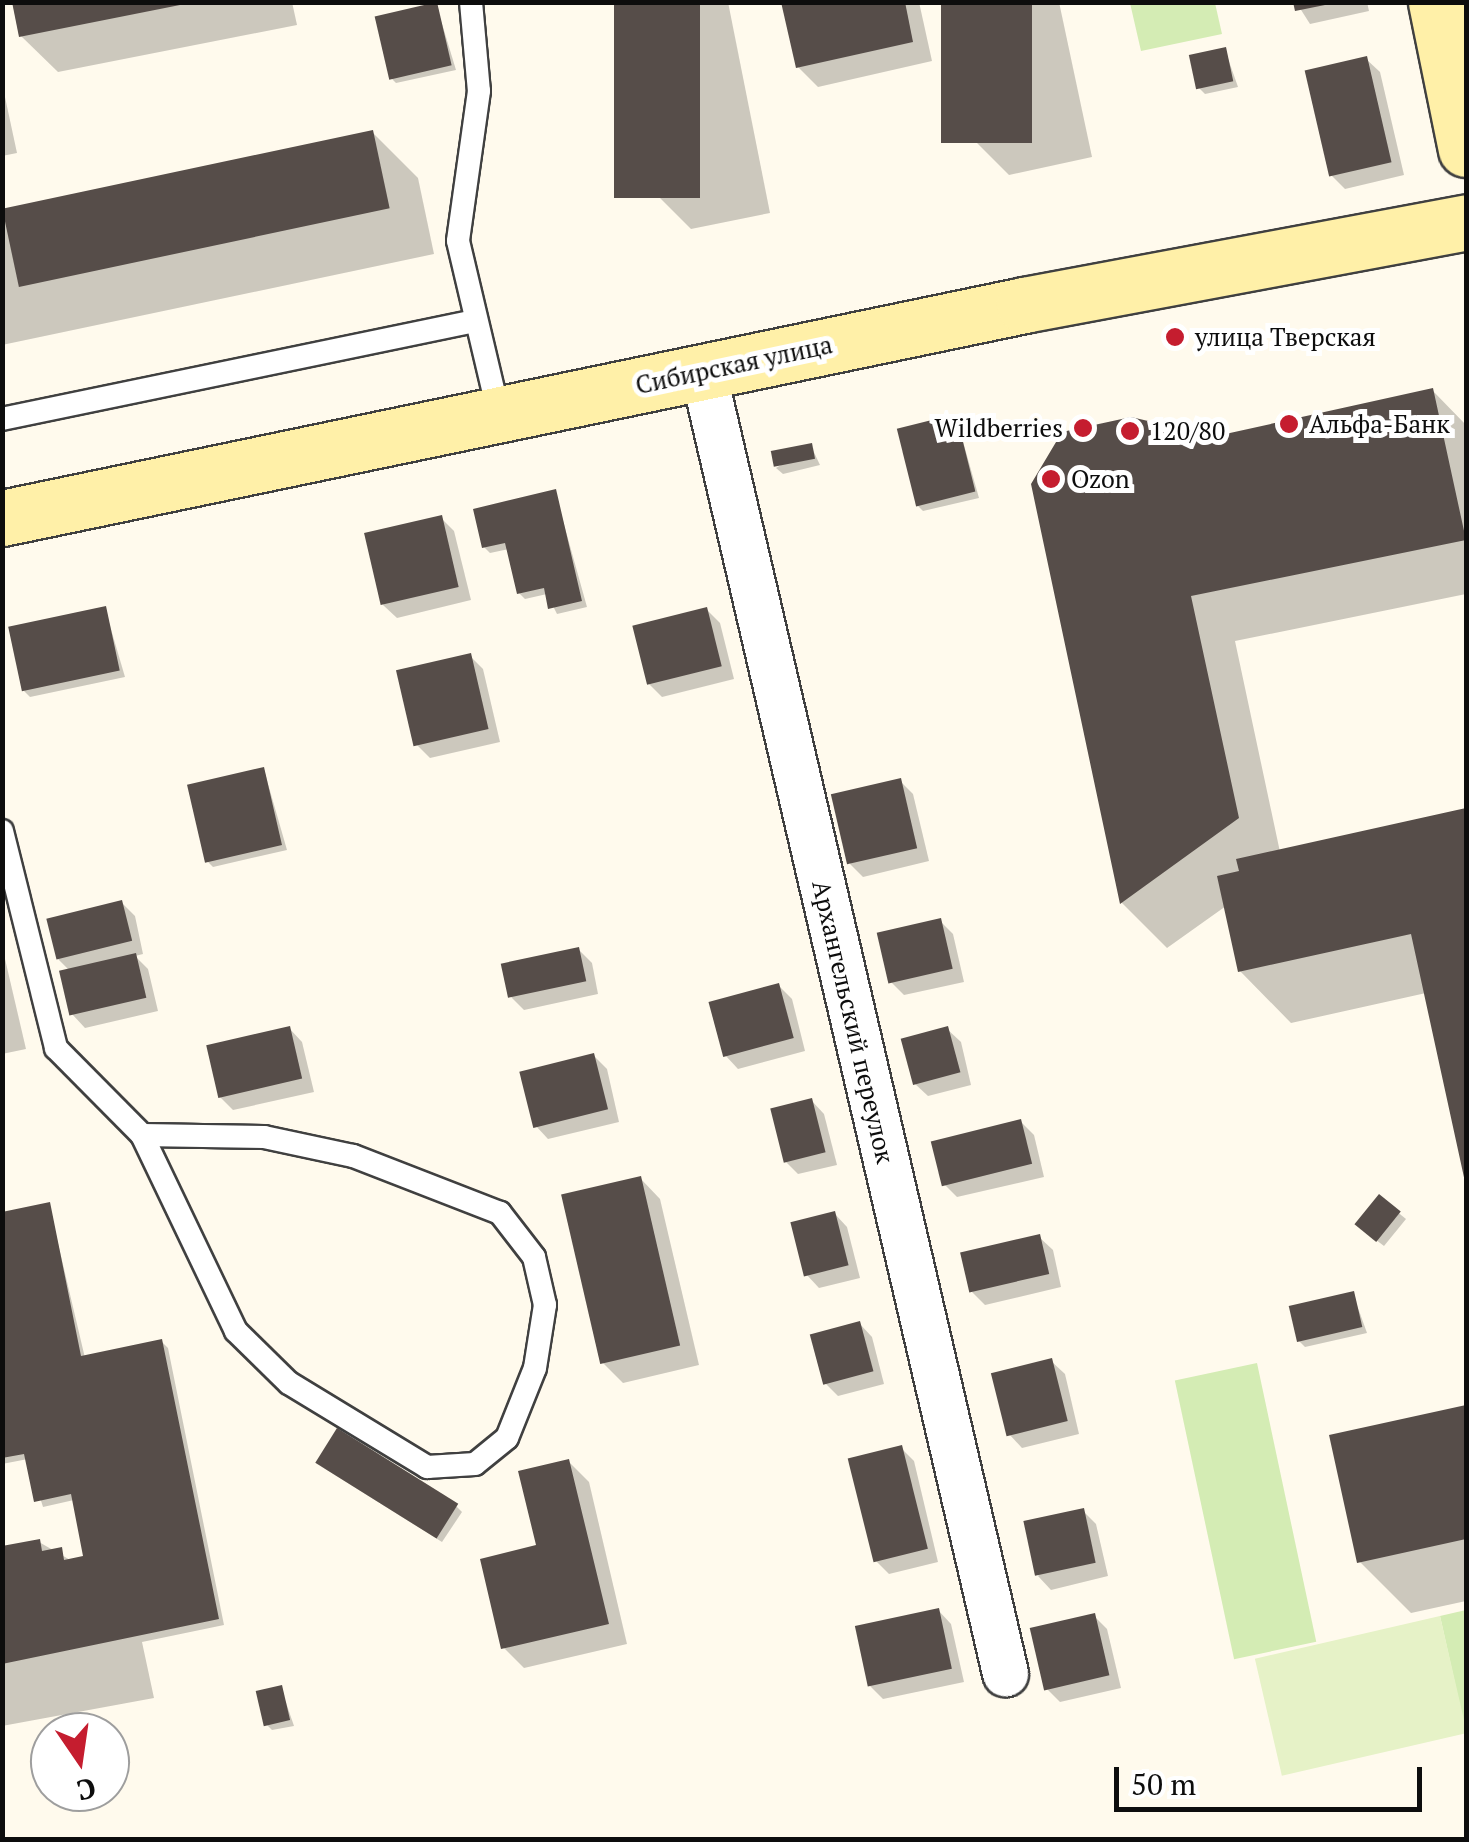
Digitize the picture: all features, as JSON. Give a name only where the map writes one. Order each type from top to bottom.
[{"type":"main road","points":[[1436,2],[1458,64],[1466,149]]},
{"type":"main road","name":"Сибирская улица","points":[[2,518],[703,372],[1466,222]]},
{"type":"street","name":"Архангельский переулок","points":[[703,372],[1005,1673]]},
{"type":"lane","points":[[472,2],[478,91],[458,241],[499,414]]},
{"type":"lane","points":[[2,419],[475,320]]},
{"type":"lane","points":[[2,830],[56,1048],[142,1135],[236,1331],[288,1383],[427,1467],[476,1464],[507,1438],[536,1368],[545,1305],[534,1257],[500,1213],[353,1156],[264,1137],[142,1135]]},
{"type":"green space","points":[[1130,3],[1215,3],[1222,34],[1141,51]]},
{"type":"green space","points":[[1257,1363],[1316,1642],[1234,1659],[1175,1380]]},
{"type":"green space","points":[[1466,1610],[1466,1733],[1440,1616]]},
{"type":"green space","points":[[1440,1616],[1466,1733],[1282,1776],[1255,1659]]},
{"type":"building","points":[[12,2],[185,2],[185,4],[19,37]]},
{"type":"building","points":[[437,2],[452,65],[389,80],[375,16]]},
{"type":"building","points":[[614,2],[700,2],[700,198],[614,198]]},
{"type":"building","points":[[781,2],[905,2],[913,42],[796,68]]},
{"type":"building","points":[[941,2],[1032,2],[1032,143],[941,143]]},
{"type":"building","points":[[1293,2],[1330,2],[1330,4],[1295,11]]},
{"type":"building","points":[[1226,47],[1233,81],[1196,89],[1189,55]]},
{"type":"building","points":[[1367,56],[1392,162],[1329,177],[1305,70]]},
{"type":"building","points":[[373,130],[390,208],[19,287],[2,209]]},
{"type":"building","points":[[1433,388],[1466,540],[1191,596],[1239,818],[1120,904],[1031,484],[1062,432],[1131,417],[1161,424],[1189,442]]},
{"type":"building","points":[[956,414],[975,492],[916,506],[897,429]]},
{"type":"building","points":[[812,443],[815,459],[774,467],[771,451]]},
{"type":"building","points":[[556,489],[582,601],[548,609],[544,588],[517,594],[505,543],[482,548],[473,509]]},
{"type":"building","points":[[442,515],[459,587],[381,605],[364,533]]},
{"type":"building","points":[[106,606],[120,671],[22,691],[8,627]]},
{"type":"building","points":[[707,607],[722,666],[647,685],[632,626]]},
{"type":"building","points":[[471,653],[489,729],[414,746],[396,670]]},
{"type":"building","points":[[264,767],[282,845],[205,863],[187,785]]},
{"type":"building","points":[[901,778],[917,848],[847,864],[831,794]]},
{"type":"building","points":[[1466,808],[1465,1182],[1411,934],[1238,972],[1217,876],[1239,871],[1236,859]]},
{"type":"building","points":[[122,900],[132,941],[56,960],[46,919]]},
{"type":"building","points":[[941,918],[953,969],[888,984],[877,933]]},
{"type":"building","points":[[579,947],[586,981],[508,998],[501,964]]},
{"type":"building","points":[[136,953],[146,998],[69,1016],[59,971]]},
{"type":"building","points":[[779,983],[794,1038],[723,1057],[708,1002]]},
{"type":"building","points":[[290,1026],[302,1079],[218,1098],[206,1045]]},
{"type":"building","points":[[948,1026],[960,1072],[913,1085],[901,1039]]},
{"type":"building","points":[[594,1053],[608,1109],[533,1128],[519,1072]]},
{"type":"building","points":[[812,1098],[826,1152],[784,1163],[770,1108]]},
{"type":"building","points":[[1021,1119],[1032,1164],[942,1186],[931,1141]]},
{"type":"building","points":[[641,1176],[680,1346],[600,1364],[561,1194]]},
{"type":"building","points":[[1379,1194],[1401,1212],[1376,1242],[1354,1224]]},
{"type":"building","points":[[50,1202],[81,1356],[162,1339],[219,1619],[2,1664],[2,1546],[40,1539],[42,1551],[62,1547],[64,1560],[83,1556],[71,1494],[34,1502],[24,1454],[2,1458],[2,1212]]},
{"type":"building","points":[[835,1211],[849,1265],[804,1276],[790,1222]]},
{"type":"building","points":[[1040,1234],[1049,1274],[969,1292],[960,1252]]},
{"type":"building","points":[[1354,1291],[1362,1327],[1297,1342],[1289,1306]]},
{"type":"building","points":[[860,1321],[873,1371],[823,1385],[810,1334]]},
{"type":"building","points":[[1052,1358],[1068,1421],[1007,1436],[991,1373]]},
{"type":"building","points":[[1466,1405],[1466,1539],[1357,1563],[1329,1435]]},
{"type":"building","points":[[337,1428],[458,1504],[437,1539],[315,1463]]},
{"type":"building","points":[[902,1445],[928,1549],[874,1562],[848,1459]]},
{"type":"building","points":[[569,1459],[609,1624],[501,1649],[480,1559],[536,1545],[518,1471]]},
{"type":"building","points":[[1084,1508],[1096,1563],[1035,1576],[1023,1521]]},
{"type":"building","points":[[939,1608],[952,1669],[868,1687],[855,1626]]},
{"type":"building","points":[[1095,1613],[1109,1675],[1044,1690],[1030,1628]]},
{"type":"building","points":[[282,1685],[290,1720],[264,1726],[256,1691]]},
{"type":"place","name":"улица Тверская","points":[[1175,337]]},
{"type":"place","name":"Альфа-Банк","points":[[1289,424]]},
{"type":"place","name":"Wildberries","points":[[1083,428]]},
{"type":"place","name":"120/80","points":[[1130,431]]},
{"type":"place","name":"Ozon","points":[[1051,479]]}]
